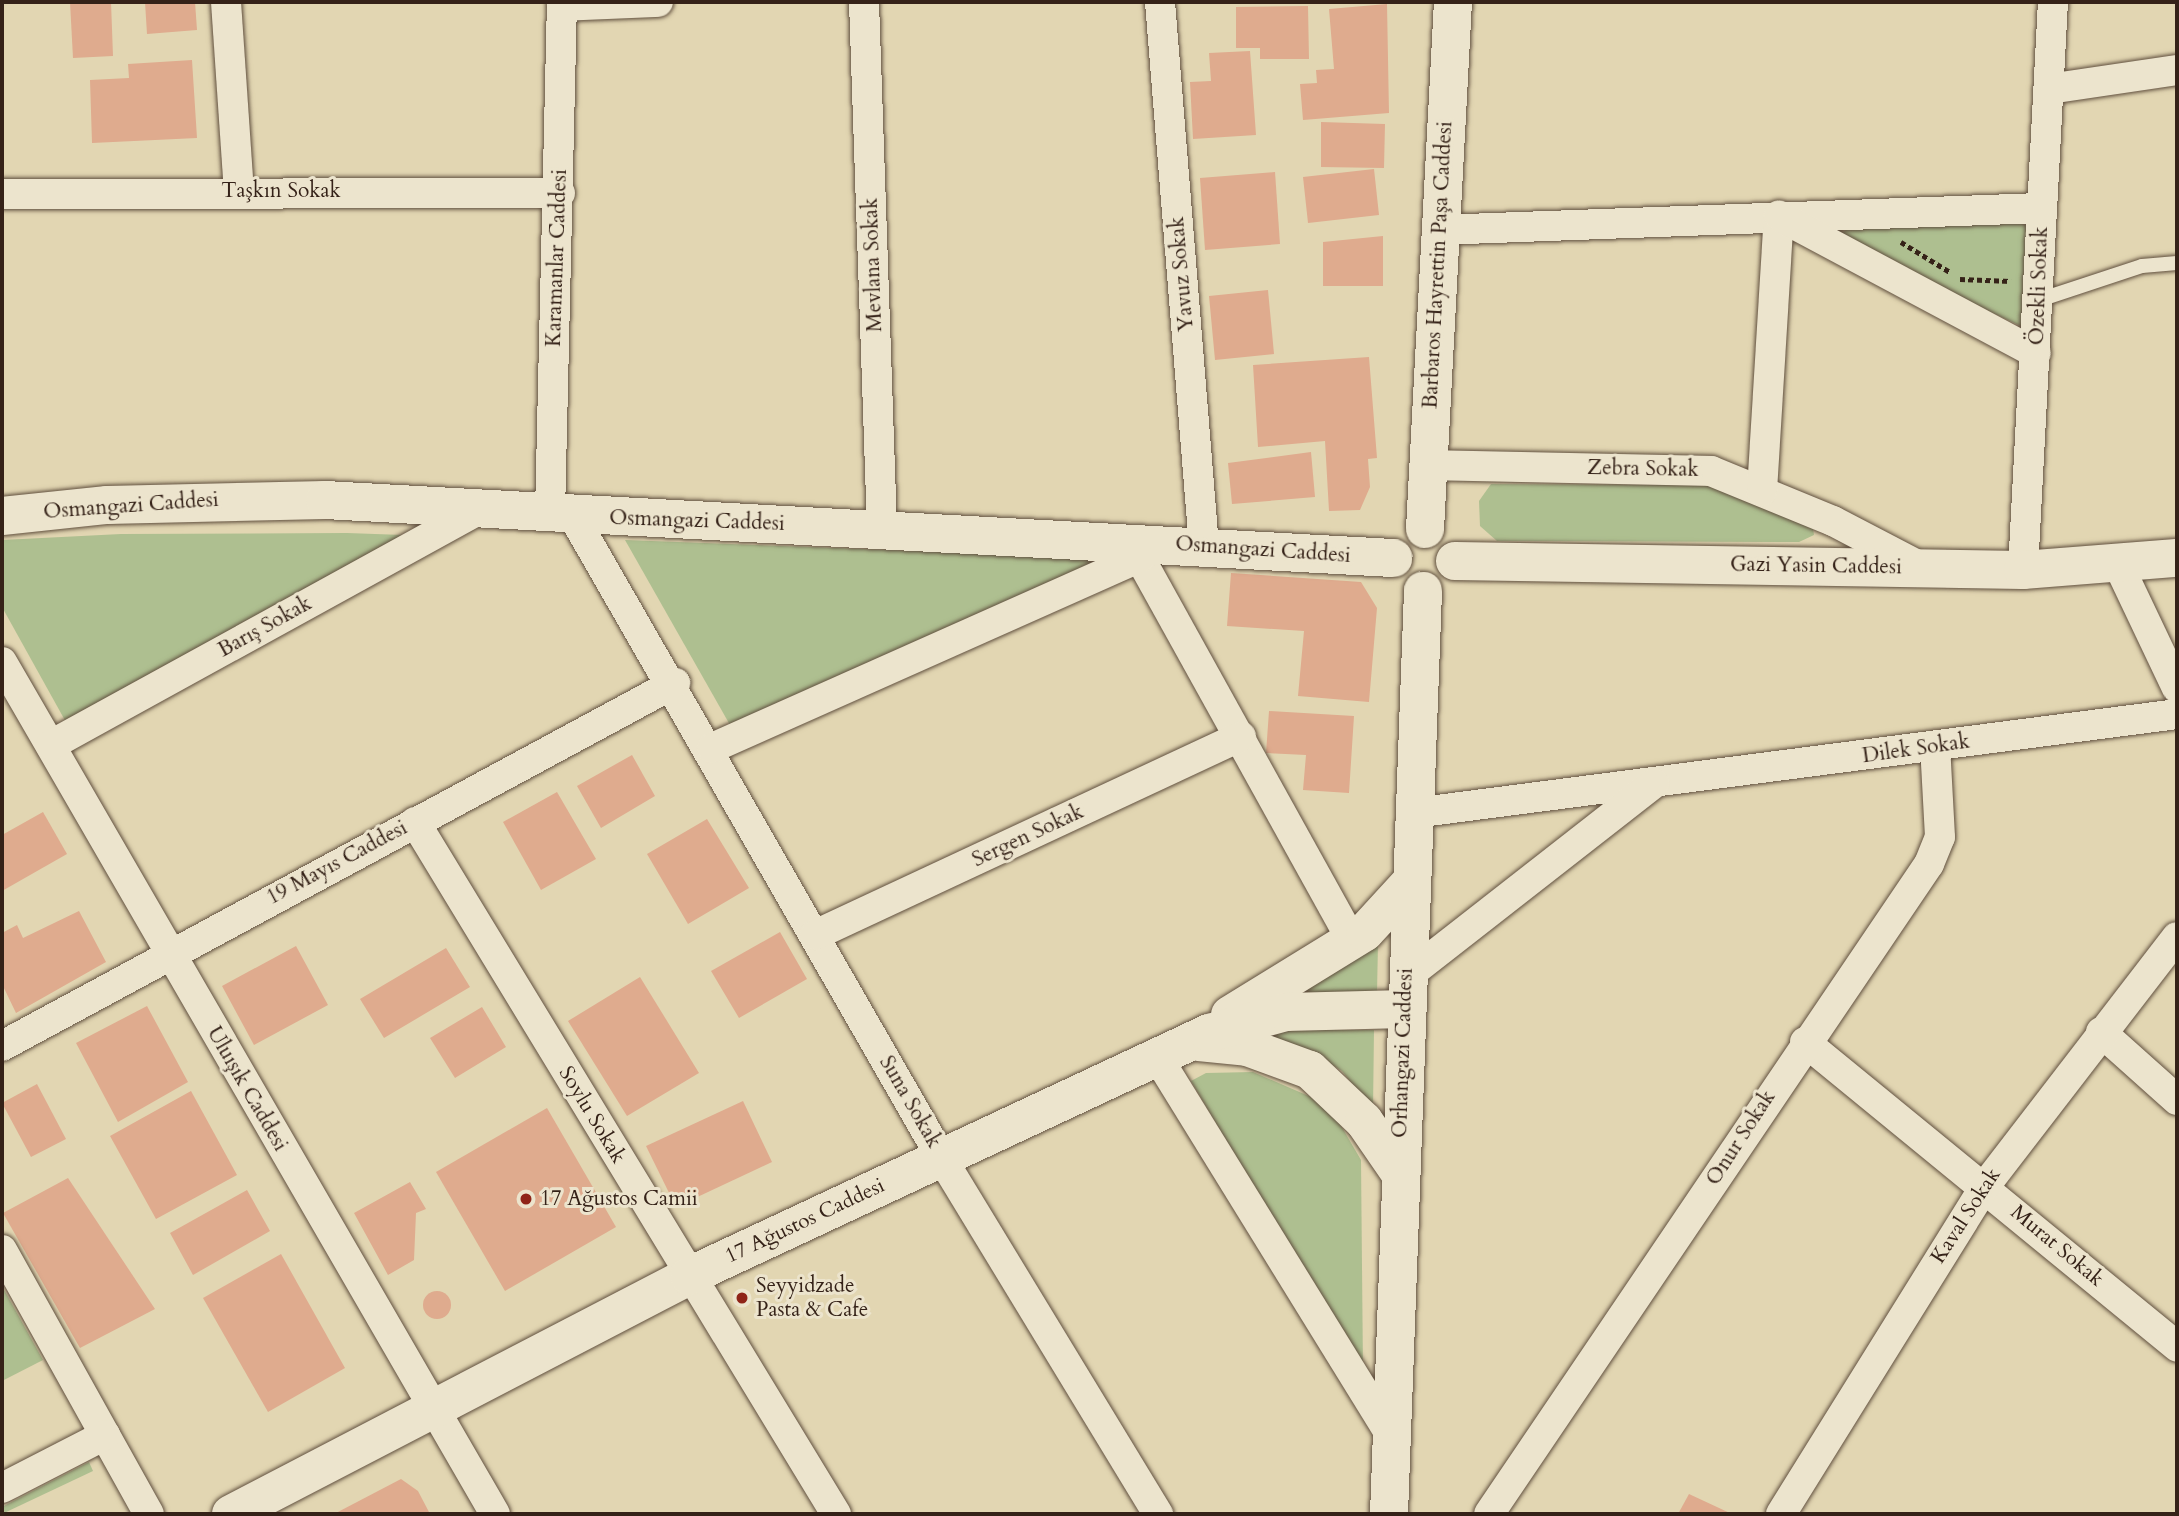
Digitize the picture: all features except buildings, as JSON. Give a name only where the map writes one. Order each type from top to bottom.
[{"type":"street","points":[[226,2],[239,191]]},
{"type":"street","points":[[562,4],[658,2]]},
{"type":"street","name":"Mevlana Sokak","points":[[864,2],[882,528]]},
{"type":"street","name":"Yavuz Sokak","points":[[1160,2],[1204,546]]},
{"type":"street","name":"Barbaros Hayrettin Paşa Caddesi","points":[[1425,529],[1438,230],[1452,2]]},
{"type":"street","name":"Özekli Sokak","points":[[2023,570],[2053,2]]},
{"type":"street","name":"Karamanlar Caddesi","points":[[561,515],[562,4]]},
{"type":"street","points":[[2049,89],[2177,70]]},
{"type":"street","name":"Taşkın Sokak","points":[[2,194],[239,191],[560,193]]},
{"type":"street","points":[[1438,230],[2042,208]]},
{"type":"street","points":[[1779,216],[2036,353]]},
{"type":"street","points":[[1762,491],[1779,216]]},
{"type":"street","name":"Zebra Sokak","points":[[1428,465],[1711,471],[1762,491],[1922,567]]},
{"type":"street","name":"Osmangazi Caddesi","points":[[2,516],[245,500],[882,528],[1136,550],[1204,546],[1393,558]]},
{"type":"street","name":"Barış Sokak","points":[[51,745],[480,509]]},
{"type":"street","name":"Suna Sokak","points":[[561,515],[675,683],[941,1157],[1158,1514]]},
{"type":"street","points":[[1425,529],[1443,536],[1455,561],[1441,586],[1423,591],[1403,583],[1393,558],[1405,536],[1425,529]]},
{"type":"street","points":[[712,748],[1136,550],[1352,941]]},
{"type":"street","name":"Gazi Yasin Caddesi","points":[[1455,561],[2023,570],[2119,565],[2177,558]]},
{"type":"street","points":[[2119,565],[2177,688]]},
{"type":"street","name":"Orhangazi Caddesi","points":[[1389,1514],[1399,1172],[1423,591]]},
{"type":"street","name":"Uluışık Caddesi","points":[[2,662],[166,952],[495,1514]]},
{"type":"street","name":"19 Mayıs Caddesi","points":[[2,1046],[166,952],[675,683]]},
{"type":"street","name":"Dilek Sokak","points":[[1414,813],[2177,714]]},
{"type":"street","name":"Sergen Sokak","points":[[815,935],[1241,736]]},
{"type":"street","name":"Onur Sokak","points":[[1489,1514],[1936,850],[1936,746]]},
{"type":"street","points":[[1406,993],[1654,783]]},
{"type":"street","name":"Soylu Sokak","points":[[415,822],[836,1514]]},
{"type":"street","points":[[1173,1048],[1352,941],[1411,882]]},
{"type":"street","name":"Kaval Sokak","points":[[1781,1514],[1985,1186],[2101,1032],[2177,937]]},
{"type":"street","name":"17 Ağustos Caddesi","points":[[231,1514],[432,1406],[689,1276],[1173,1048],[1286,1012],[1406,993]]},
{"type":"street","points":[[2101,1032],[2177,1100]]},
{"type":"street","name":"Murat Sokak","points":[[1805,1042],[1985,1186],[2177,1347]]},
{"type":"street","points":[[1173,1048],[1247,1047],[1310,1070],[1364,1121],[1399,1172]]},
{"type":"street","points":[[1173,1048],[1392,1437]]},
{"type":"street","points":[[2,1250],[149,1514]]},
{"type":"street","points":[[2,1488],[104,1435]]},
{"type":"lane","points":[[2039,300],[2142,266],[2177,263]]},
{"type":"path","points":[[1855,214],[1961,279],[2016,281]]},
{"type":"green space","points":[[2022,222],[2028,228],[2027,329],[1836,239],[1849,227]]},
{"type":"green space","points":[[1491,484],[1715,485],[1813,529],[1814,535],[1799,542],[1497,541],[1480,526],[1479,501]]},
{"type":"green space","points":[[121,534],[403,535],[67,724],[2,607],[2,540]]},
{"type":"green space","points":[[625,540],[1105,558],[730,725]]},
{"type":"green space","points":[[1378,943],[1377,993],[1282,995]]},
{"type":"green space","points":[[1291,1030],[1374,1030],[1373,1110],[1342,1071],[1318,1056],[1261,1039]]},
{"type":"green space","points":[[1253,1072],[1311,1097],[1340,1124],[1361,1160],[1363,1371],[1191,1081],[1206,1073]]},
{"type":"green space","points":[[2,1286],[43,1360],[2,1381]]},
{"type":"green space","points":[[89,1462],[93,1471],[2,1514],[2,1507]]},
{"type":"place","name":"17 Ağustos Camii","points":[[526,1199]]},
{"type":"place","name":"Seyyidzade Pasta & Cafe","points":[[742,1298]]}]
